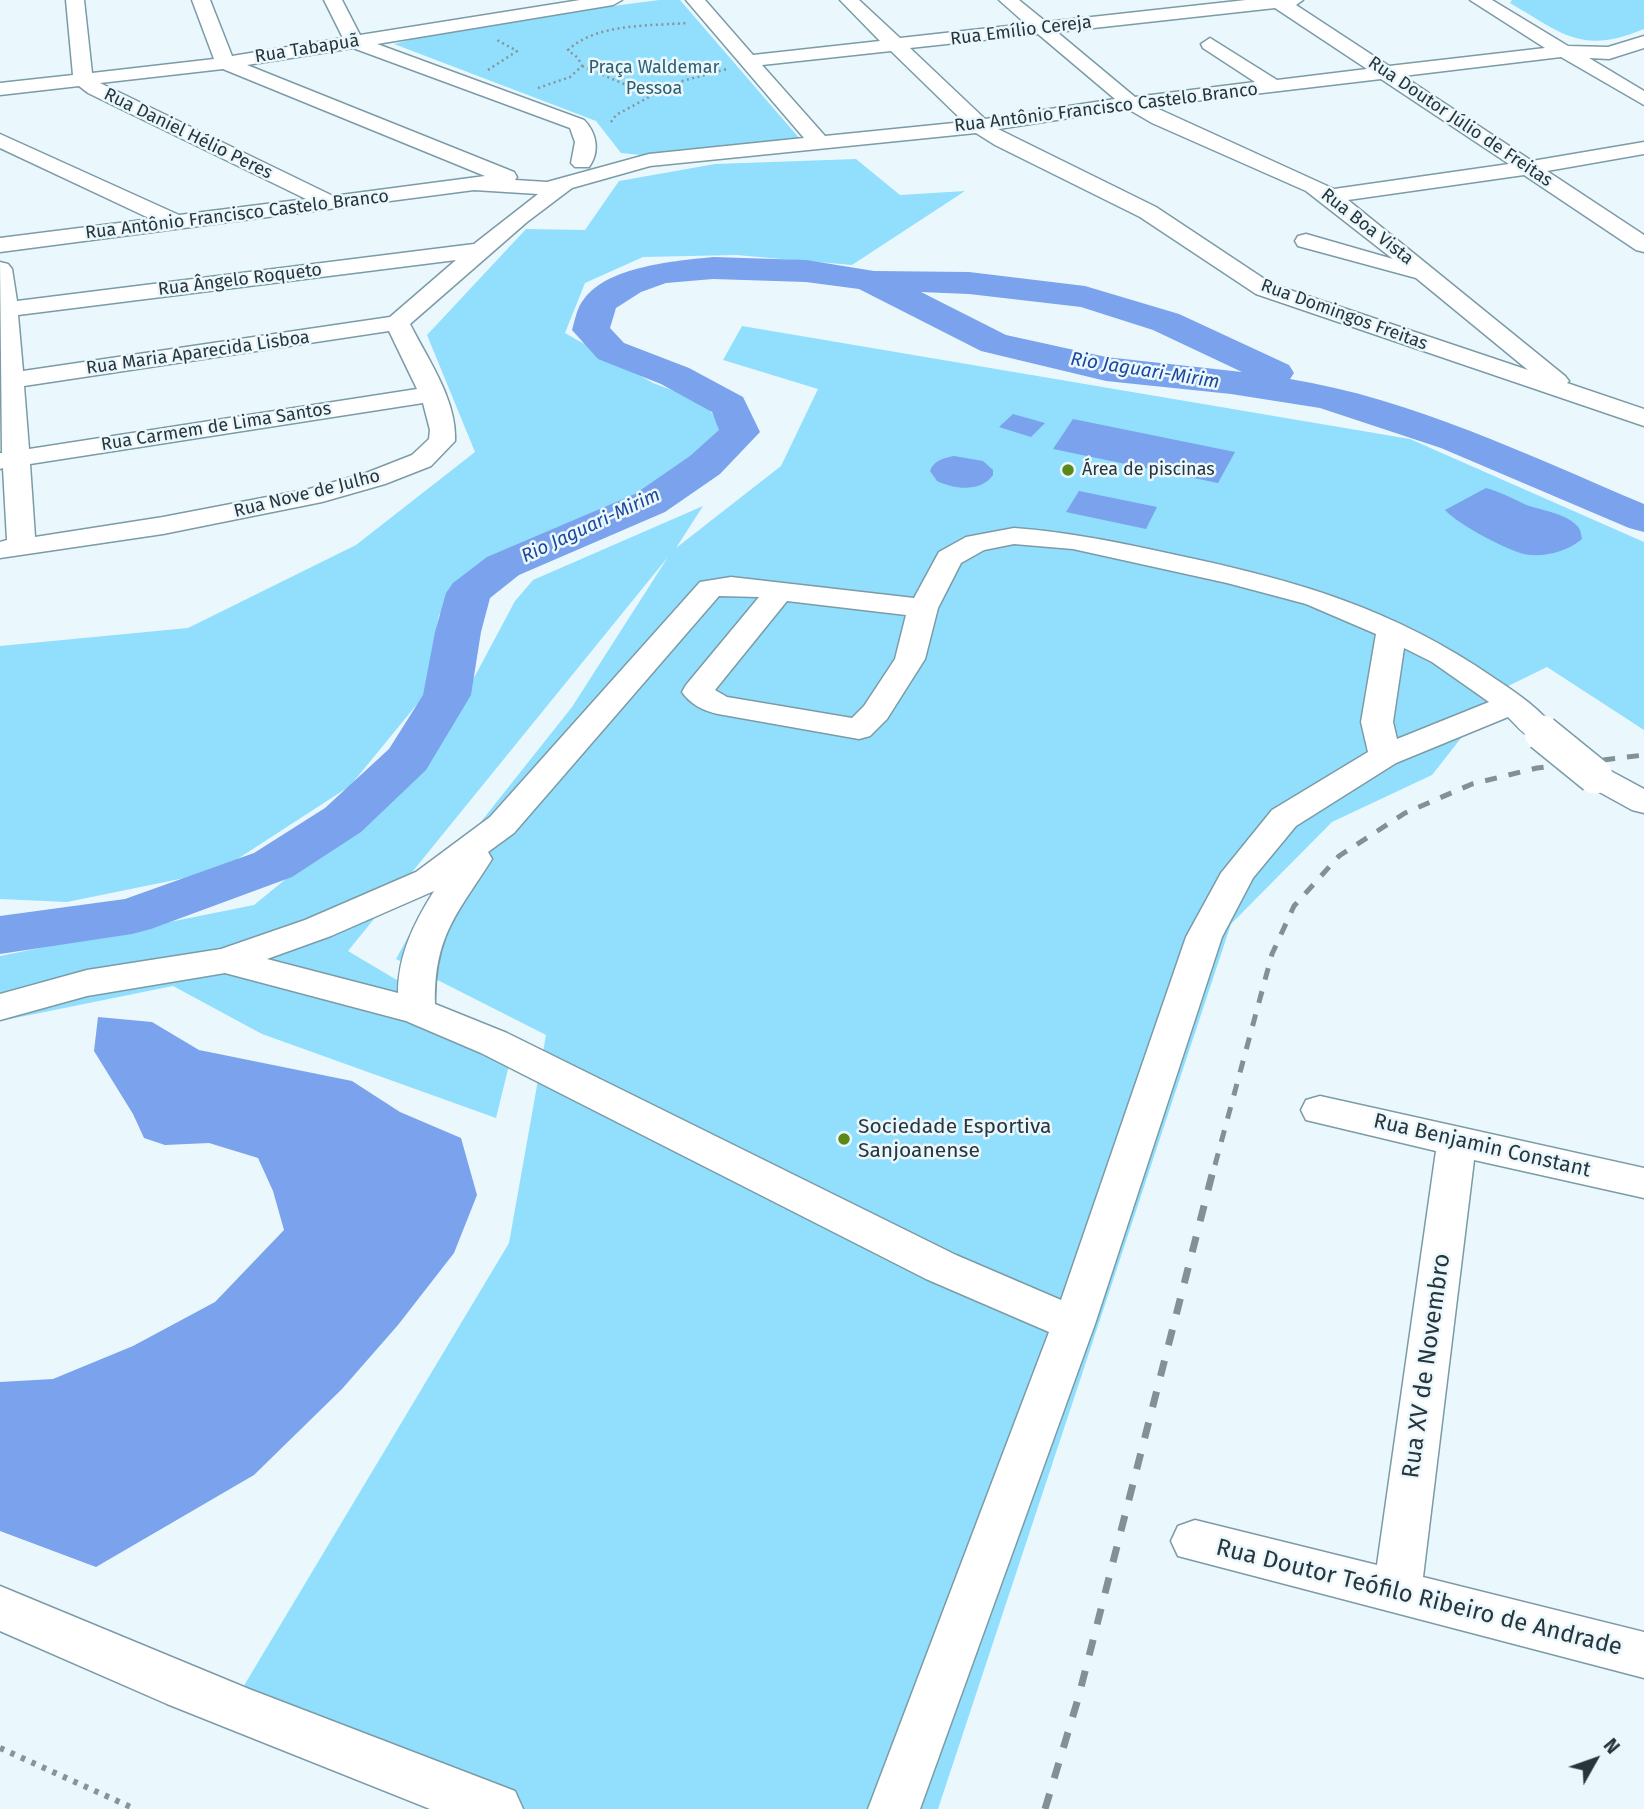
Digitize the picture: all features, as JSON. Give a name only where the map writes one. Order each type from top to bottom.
[{"type":"street","name":"Rua Daniel Hélio Peres","points":[[75,0],[83,79],[95,89],[329,202]]},
{"type":"street","points":[[201,0],[225,63],[516,183],[519,217]]},
{"type":"street","points":[[333,0],[354,41],[568,119],[584,130],[587,140],[582,163]]},
{"type":"street","name":"Rua Tabapuã","points":[[0,89],[225,63],[354,41],[463,17],[576,2],[613,0]]},
{"type":"street","name":"Rua Domingos Freitas","points":[[849,0],[980,126],[1003,141],[1148,212],[1264,289],[1644,418]]},
{"type":"street","name":"Rua Boa Vista","points":[[1008,0],[1131,103],[1159,119],[1314,186],[1330,196],[1575,396]]},
{"type":"street","points":[[1160,0],[1175,12]]},
{"type":"street","name":"Rua Doutor Júlio de Freitas","points":[[1277,0],[1644,245]]},
{"type":"street","name":"Rua Emílio Cereja","points":[[740,64],[1294,0]]},
{"type":"street","points":[[1479,0],[1644,99]]},
{"type":"street","points":[[692,9],[740,64],[820,143]]},
{"type":"street","points":[[1609,53],[1644,42]]},
{"type":"street","points":[[1210,44],[1274,86]]},
{"type":"street","name":"Rua Antônio Francisco Castelo Branco","points":[[0,245],[470,185],[566,184],[617,167],[649,160],[980,126],[1131,103],[1564,51],[1609,53]]},
{"type":"street","points":[[1609,53],[1644,58]]},
{"type":"street","points":[[0,140],[177,223]]},
{"type":"street","points":[[587,140],[608,158]]},
{"type":"street","points":[[1330,196],[1644,148]]},
{"type":"street","name":"Rua Antônio Francisco Castelo Branco","points":[[516,183],[608,158],[649,160]]},
{"type":"street","points":[[463,162],[470,185]]},
{"type":"street","points":[[397,324],[519,217],[566,184]]},
{"type":"street","points":[[1306,241],[1430,278]]},
{"type":"street","name":"Rua Ângelo Roqueto","points":[[3,310],[481,250]]},
{"type":"street","points":[[0,269],[11,549]]},
{"type":"street","name":"Rua Maria Aparecida Lisboa","points":[[6,382],[397,324]]},
{"type":"street","name":"Rua Nove de Julho","points":[[11,549],[273,506],[354,485],[421,462],[438,451],[443,439],[433,394],[397,324]]},
{"type":"street","name":"Rua Carmem de Lima Santos","points":[[8,459],[433,394]]},
{"type":"street","points":[[780,590],[697,692],[704,699],[718,705],[859,729],[876,712],[910,659],[923,608],[949,558],[976,543],[1014,536],[1073,541],[1231,575],[1316,597],[1392,630],[1443,656],[1512,704],[1542,733],[1595,776],[1644,803]]},
{"type":"street","points":[[417,1011],[415,978],[422,948],[443,900],[502,825],[710,588],[731,586],[780,590],[923,608]]},
{"type":"street","points":[[1385,756],[1377,722],[1392,630]]},
{"type":"street","points":[[894,1809],[1074,1324],[1204,937],[1238,873],[1284,818],[1385,756],[1512,704]]},
{"type":"street","points":[[0,1007],[87,983],[225,961],[317,928],[428,880],[502,825]]},
{"type":"street","points":[[225,961],[417,1011],[506,1049],[940,1267],[1074,1324]]},
{"type":"street","name":"Rua Benjamin Constant","points":[[1320,1110],[1644,1183]]},
{"type":"street","name":"Rua XV de Novembro","points":[[1398,1590],[1457,1141]]},
{"type":"street","name":"Rua Doutor Teófilo Ribeiro de Andrade","points":[[1195,1541],[1398,1590],[1644,1655]]},
{"type":"street","points":[[0,1608],[355,1756],[497,1809]]},
{"type":"path","points":[[652,96],[582,66],[578,58],[568,50],[573,42],[589,36],[692,22],[692,9]]},
{"type":"path","points":[[493,38],[517,51],[485,73],[494,76]]},
{"type":"path","points":[[611,122],[616,115],[675,83],[740,64]]},
{"type":"path","points":[[546,94],[533,90],[570,77],[582,66]]},
{"type":"path","points":[[601,117],[614,126]]},
{"type":"path","points":[[0,1748],[135,1809]]},
{"type":"green space","name":"Praça Waldemar Pessoa","points":[[659,0],[680,0],[800,139],[641,155],[621,153],[596,121],[394,44],[559,13]]},
{"type":"green space","points":[[1512,0],[1644,0],[1644,29],[1623,37],[1604,40],[1574,37],[1545,24],[1510,3]]},
{"type":"green space","points":[[856,159],[900,195],[965,191],[852,265],[736,255],[643,257],[585,283],[565,333],[653,383],[704,402],[726,434],[652,491],[483,561],[439,615],[423,697],[350,786],[219,871],[67,902],[0,899],[0,646],[188,628],[356,545],[475,452],[427,335],[526,229],[585,230],[619,181],[715,164]]},
{"type":"green space","name":"Sociedade Esportiva Sanjoanense","points":[[742,326],[1410,439],[1644,542],[1644,730],[1547,667],[1498,691],[1432,775],[1332,822],[1231,924],[938,1809],[441,1809],[221,1724],[509,1243],[546,1035],[396,959],[449,862],[572,707],[668,557],[348,951],[513,1049],[496,1118],[262,1034],[173,986],[0,1021],[0,956],[254,905],[429,762],[515,601],[533,580],[703,506],[676,548],[781,466],[818,389],[723,360]]},
{"type":"shaded area","points":[[1013,414],[1045,423],[1031,437],[999,427]]},
{"type":"shaded area","points":[[1073,419],[1235,452],[1218,483],[1053,449]]},
{"type":"shaded area","points":[[954,456],[983,461],[993,470],[993,475],[981,485],[967,488],[937,481],[930,471],[934,464]]},
{"type":"shaded area","points":[[1486,488],[1567,518],[1579,528],[1582,539],[1569,548],[1553,553],[1528,555],[1480,534],[1445,510]]},
{"type":"shaded area","points":[[1079,491],[1157,507],[1146,529],[1066,512]]},
{"type":"shaded area","points":[[98,1017],[152,1022],[199,1050],[352,1081],[400,1112],[461,1138],[477,1195],[454,1253],[398,1325],[342,1389],[254,1475],[96,1567],[0,1531],[0,1382],[53,1379],[133,1346],[215,1302],[284,1230],[273,1191],[258,1158],[209,1143],[165,1145],[144,1138],[133,1114],[94,1051]]},
{"type":"waterway","name":"Rio Jaguari-Mirim","points":[[0,935],[132,916],[273,865],[343,820],[408,759],[447,695],[458,632],[469,593],[503,566],[650,503],[705,465],[740,432],[729,405],[675,376],[611,351],[591,330],[599,303],[628,284],[662,273],[713,268],[806,271],[868,280],[994,343],[1106,369],[1231,382],[1327,397],[1455,439],[1644,519]]},
{"type":"waterway","points":[[880,280],[969,283],[1085,297],[1166,322],[1275,373]]},
{"type":"railway","points":[[1215,1165],[1272,954],[1294,906],[1339,856],[1405,813],[1472,784],[1537,768],[1644,755]]},
{"type":"railway","points":[[1045,1809],[1078,1699],[1215,1163]]},
{"type":"place","name":"Área de piscinas","points":[[1068,470]]},
{"type":"place","name":"Sociedade Esportiva Sanjoanense","points":[[844,1139]]}]
